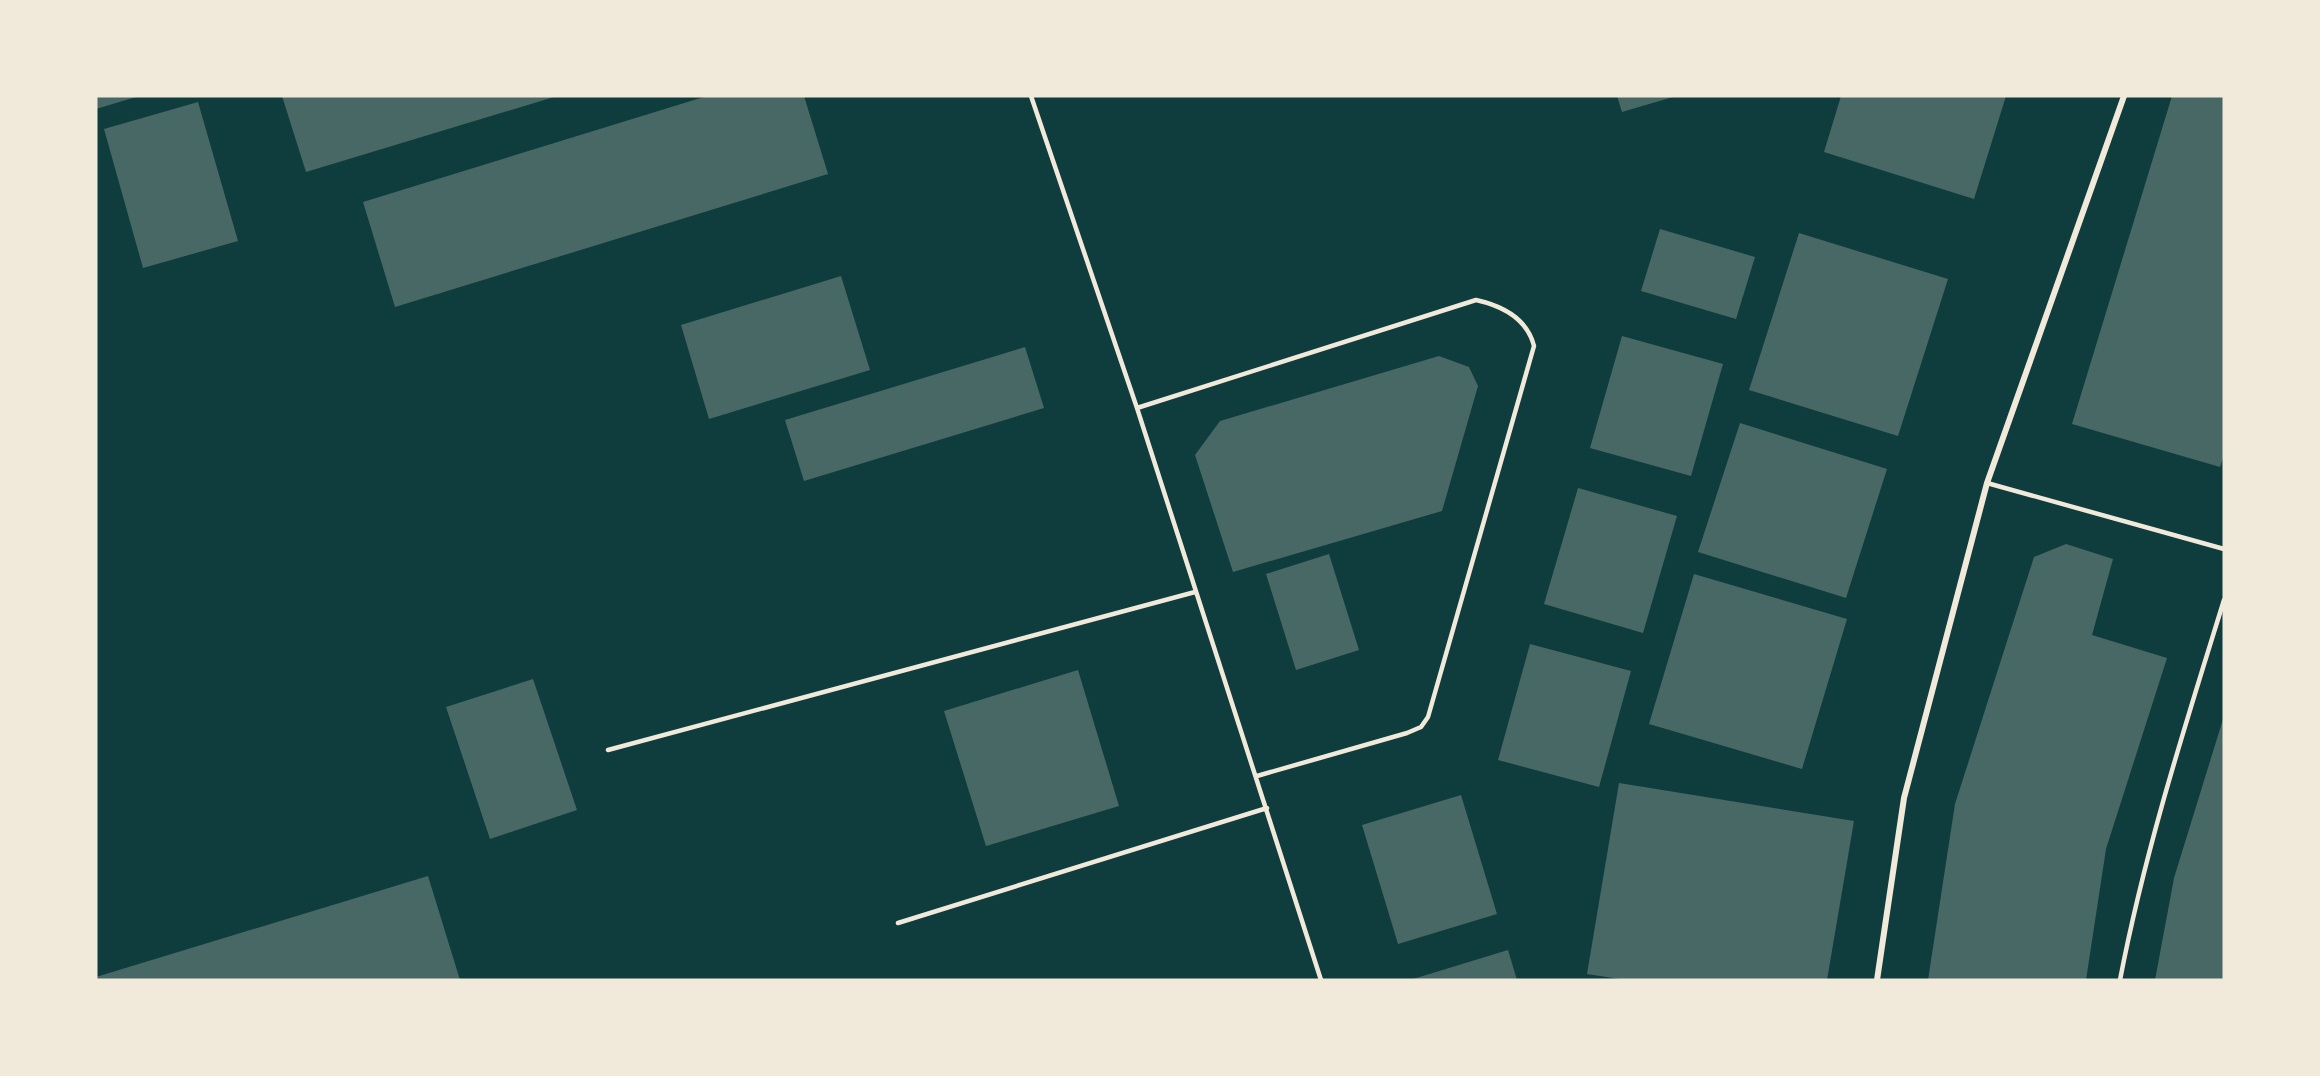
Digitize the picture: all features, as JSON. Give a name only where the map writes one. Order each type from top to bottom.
[{"type":"street","points":[[1877,980],[1904,798],[1987,483],[2124,96]]},
{"type":"lane","points":[[1031,96],[1137,408],[1322,980]]},
{"type":"lane","points":[[1137,408],[1467,301],[1491,303],[1521,320],[1530,330],[1534,346],[1428,717],[1421,727],[1407,733],[1257,776]]},
{"type":"lane","points":[[1987,483],[2224,549]]},
{"type":"lane","points":[[608,750],[1195,592]]},
{"type":"lane","points":[[2120,980],[2135,904],[2167,783],[2224,600]]},
{"type":"lane","points":[[898,922],[1268,808]]},
{"type":"building","points":[[96,96],[135,96],[136,97],[96,109]]},
{"type":"building","points":[[282,96],[554,96],[554,97],[306,172]]},
{"type":"building","points":[[707,96],[804,96],[828,174],[395,307],[363,202]]},
{"type":"building","points":[[1617,96],[1673,96],[1673,97],[1622,112]]},
{"type":"building","points":[[1841,96],[2006,96],[1974,199],[1824,152]]},
{"type":"building","points":[[2172,96],[2224,96],[2224,455],[2220,467],[2072,424]]},
{"type":"building","points":[[198,102],[238,241],[143,268],[104,129]]},
{"type":"building","points":[[1660,229],[1755,257],[1736,319],[1641,291]]},
{"type":"building","points":[[1799,233],[1948,279],[1898,436],[1749,390]]},
{"type":"building","points":[[841,276],[870,370],[709,419],[681,325]]},
{"type":"building","points":[[1622,336],[1723,364],[1691,476],[1590,448]]},
{"type":"building","points":[[1025,347],[1044,408],[804,481],[785,420]]},
{"type":"building","points":[[1439,356],[1469,367],[1478,386],[1442,511],[1233,572],[1195,455],[1220,421]]},
{"type":"building","points":[[1740,423],[1887,469],[1846,598],[1698,552]]},
{"type":"building","points":[[1578,488],[1677,516],[1643,633],[1544,604]]},
{"type":"building","points":[[2066,544],[2113,559],[2092,635],[2167,658],[2106,849],[2086,980],[1928,980],[1955,804],[2034,557]]},
{"type":"building","points":[[1329,554],[1359,650],[1296,670],[1266,574]]},
{"type":"building","points":[[1694,574],[1847,619],[1802,769],[1649,724]]},
{"type":"building","points":[[1530,644],[1631,671],[1599,787],[1498,760]]},
{"type":"building","points":[[1078,670],[1119,806],[986,846],[944,711]]},
{"type":"building","points":[[533,679],[577,810],[490,839],[446,707]]},
{"type":"building","points":[[2224,716],[2224,980],[2155,980],[2174,878]]},
{"type":"building","points":[[1619,783],[1854,821],[1827,980],[1626,980],[1587,974]]},
{"type":"building","points":[[1461,795],[1497,914],[1398,944],[1362,825]]},
{"type":"building","points":[[428,876],[460,980],[96,980],[96,977]]},
{"type":"building","points":[[1508,950],[1517,980],[1413,980],[1413,979]]}]
